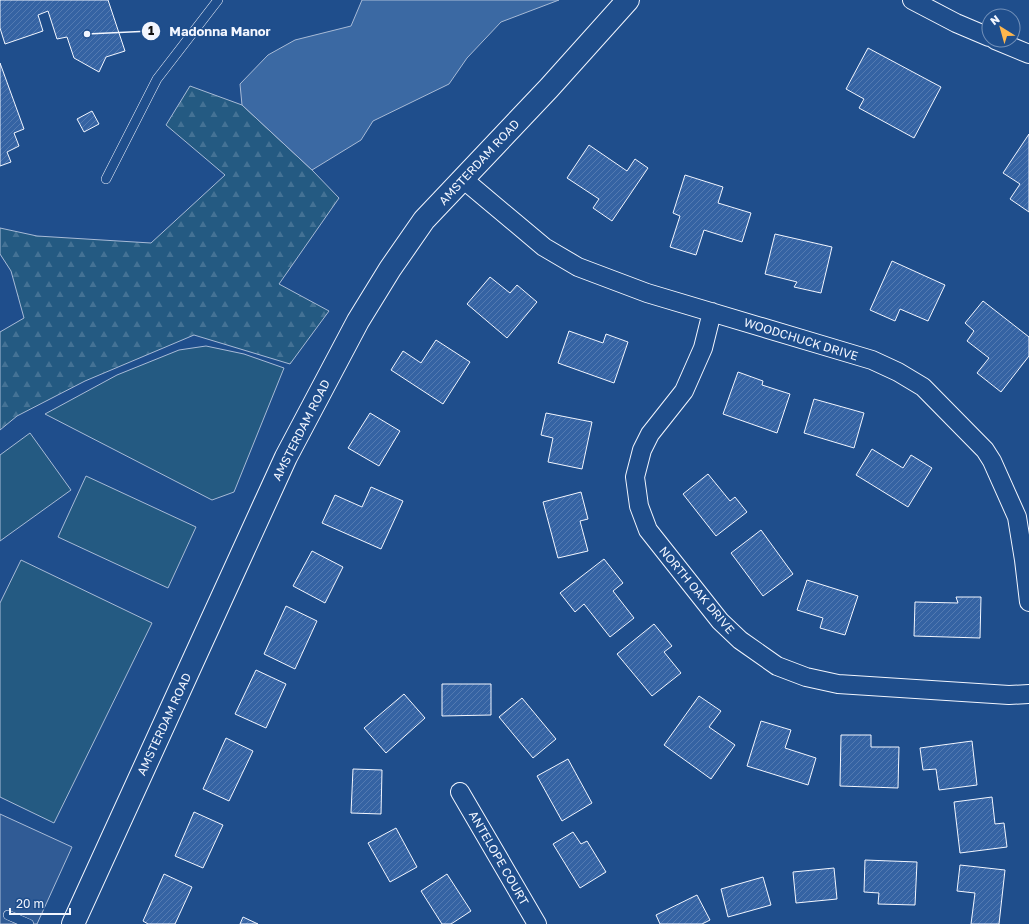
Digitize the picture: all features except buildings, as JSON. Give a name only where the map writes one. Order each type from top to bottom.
[{"type":"street","name":"AMSTERDAM ROAD","points":[[73,924],[286,457],[358,321],[390,269],[424,220],[549,88],[628,0]]},
{"type":"street","points":[[912,0],[956,23],[981,34]]},
{"type":"street","points":[[1014,48],[1029,54]]},
{"type":"street","name":"WOODCHUCK DRIVE","points":[[462,179],[544,247],[578,267],[647,293],[872,360],[898,372],[924,387],[985,450],[992,461],[1017,517],[1029,602]]},
{"type":"street","name":"NORTH OAK DRIVE","points":[[712,312],[703,348],[684,391],[650,434],[642,450],[635,477],[639,506],[648,530],[720,621],[740,640],[776,666],[806,677],[838,684],[1009,695],[1029,694]]},
{"type":"street","name":"ANTELOPE COURT","points":[[460,792],[537,924]]},
{"type":"lane","points":[[106,179],[157,79],[218,0]]},
{"type":"lane","points":[[8,915],[29,924]]},
{"type":"green space","points":[[190,86],[242,105],[312,170],[339,198],[279,284],[329,311],[290,364],[194,335],[85,381],[17,416],[0,430],[0,332],[24,318],[11,271],[0,254],[0,228],[37,236],[151,243],[225,175],[166,125]]},
{"type":"green space","points":[[206,346],[244,354],[284,368],[234,492],[212,500],[45,414],[117,375],[179,350]]},
{"type":"green space","points":[[30,433],[71,490],[0,541],[0,455]]},
{"type":"green space","points":[[86,476],[196,527],[168,588],[58,537]]},
{"type":"green space","points":[[21,560],[152,623],[54,823],[0,797],[0,603]]},
{"type":"shaded area","points":[[362,0],[559,0],[501,22],[467,58],[449,84],[373,121],[361,140],[312,170],[242,105],[240,84],[268,55],[295,40],[351,26]]},
{"type":"shaded area","points":[[0,814],[72,847],[37,924],[0,924]]},
{"type":"place","name":"Madonna Manor","points":[[87,34]]}]
